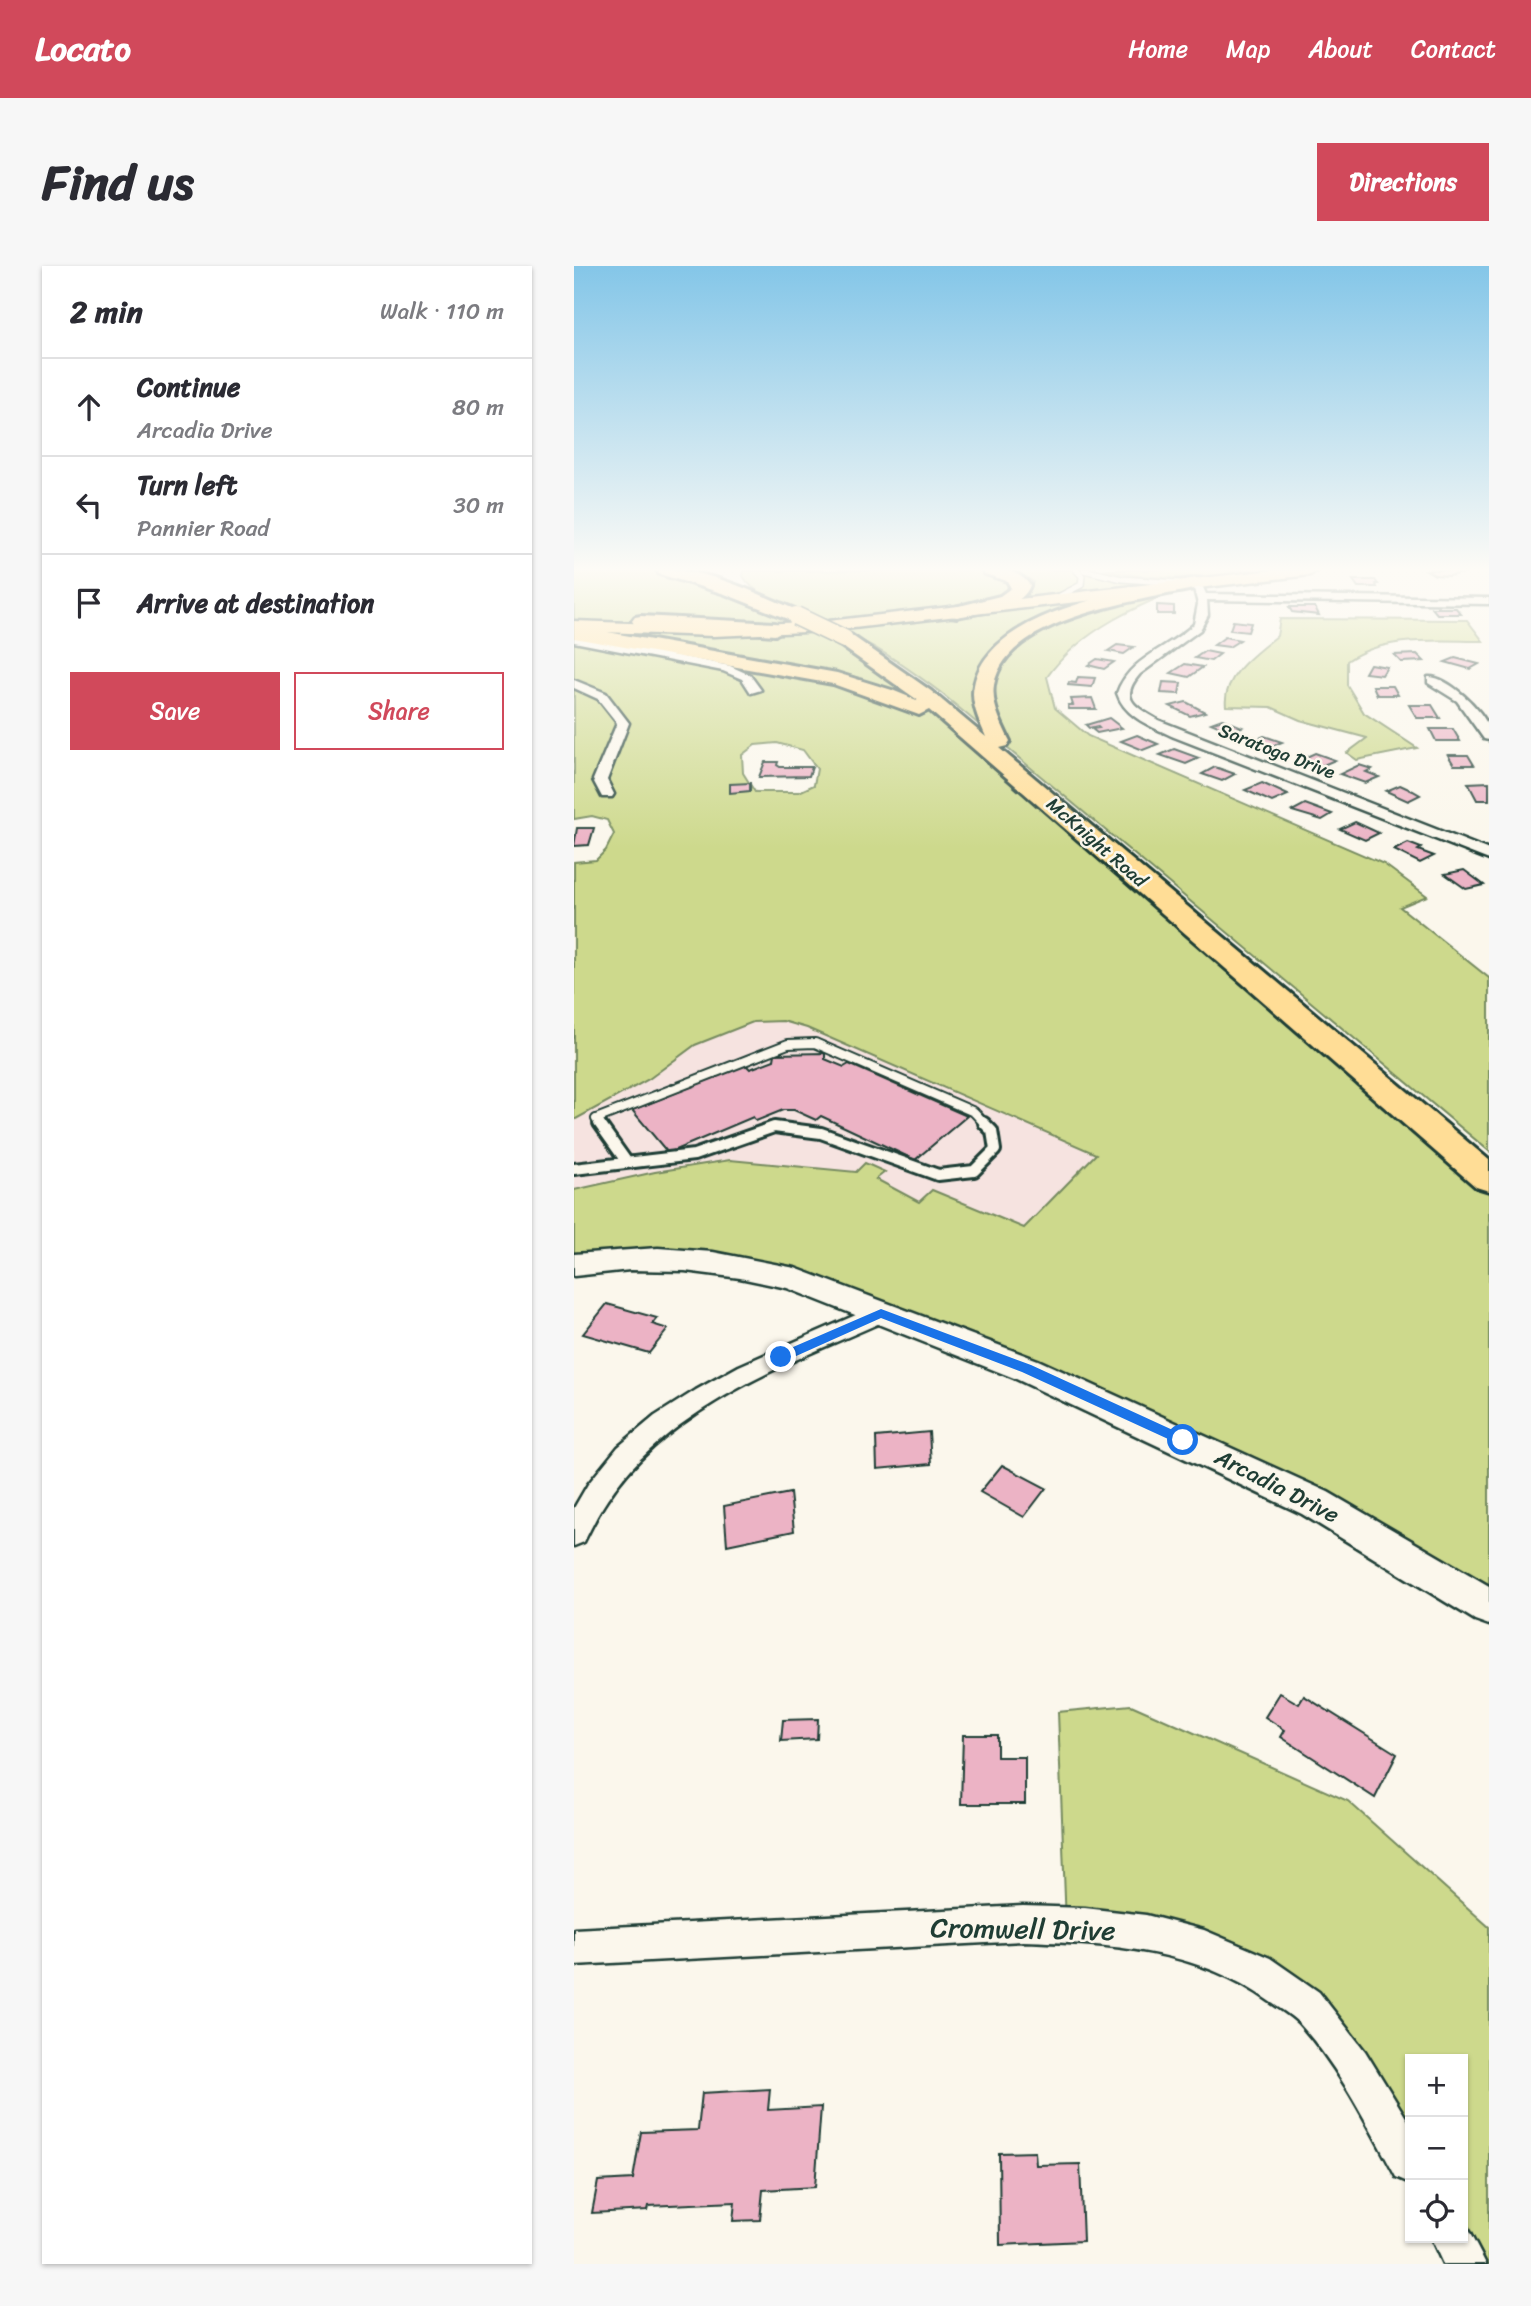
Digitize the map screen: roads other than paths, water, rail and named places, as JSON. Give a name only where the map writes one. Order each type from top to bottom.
[{"type":"highway","points":[[746,663],[855,683],[914,706],[990,743]]},
{"type":"highway","name":"McKnight Road","points":[[883,663],[990,743],[1489,1151]]},
{"type":"highway","points":[[990,743],[984,683],[994,663]]},
{"type":"highway","name":"McKnight Road","points":[[990,743],[1489,1179]]},
{"type":"street","points":[[701,663],[726,668],[746,677],[755,690]]},
{"type":"street","name":"Saratoga Drive","points":[[1145,663],[1125,681],[1122,694],[1129,708],[1138,715],[1179,734],[1489,855]]},
{"type":"street","points":[[1433,680],[1461,698],[1489,736]]},
{"type":"street","points":[[574,684],[602,696],[623,723],[600,780],[607,794]]},
{"type":"street","name":"Arcadia Drive","points":[[574,1265],[654,1259],[726,1263],[795,1279],[1026,1369],[1315,1503],[1489,1606]]},
{"type":"street","points":[[574,1534],[600,1487],[623,1459],[646,1436],[679,1412],[781,1357],[881,1313]]},
{"type":"street","name":"Cromwell Drive","points":[[574,1947],[1028,1923],[1104,1927],[1164,1936],[1211,1950],[1260,1973],[1307,2005],[1349,2059],[1405,2154]]},
{"type":"street","points":[[1454,2243],[1465,2264]]},
{"type":"lane","points":[[574,1169],[694,1155],[774,1127],[821,1133],[938,1175],[974,1171],[995,1150],[992,1131],[974,1112],[815,1043],[788,1044],[596,1119],[626,1161]]}]
